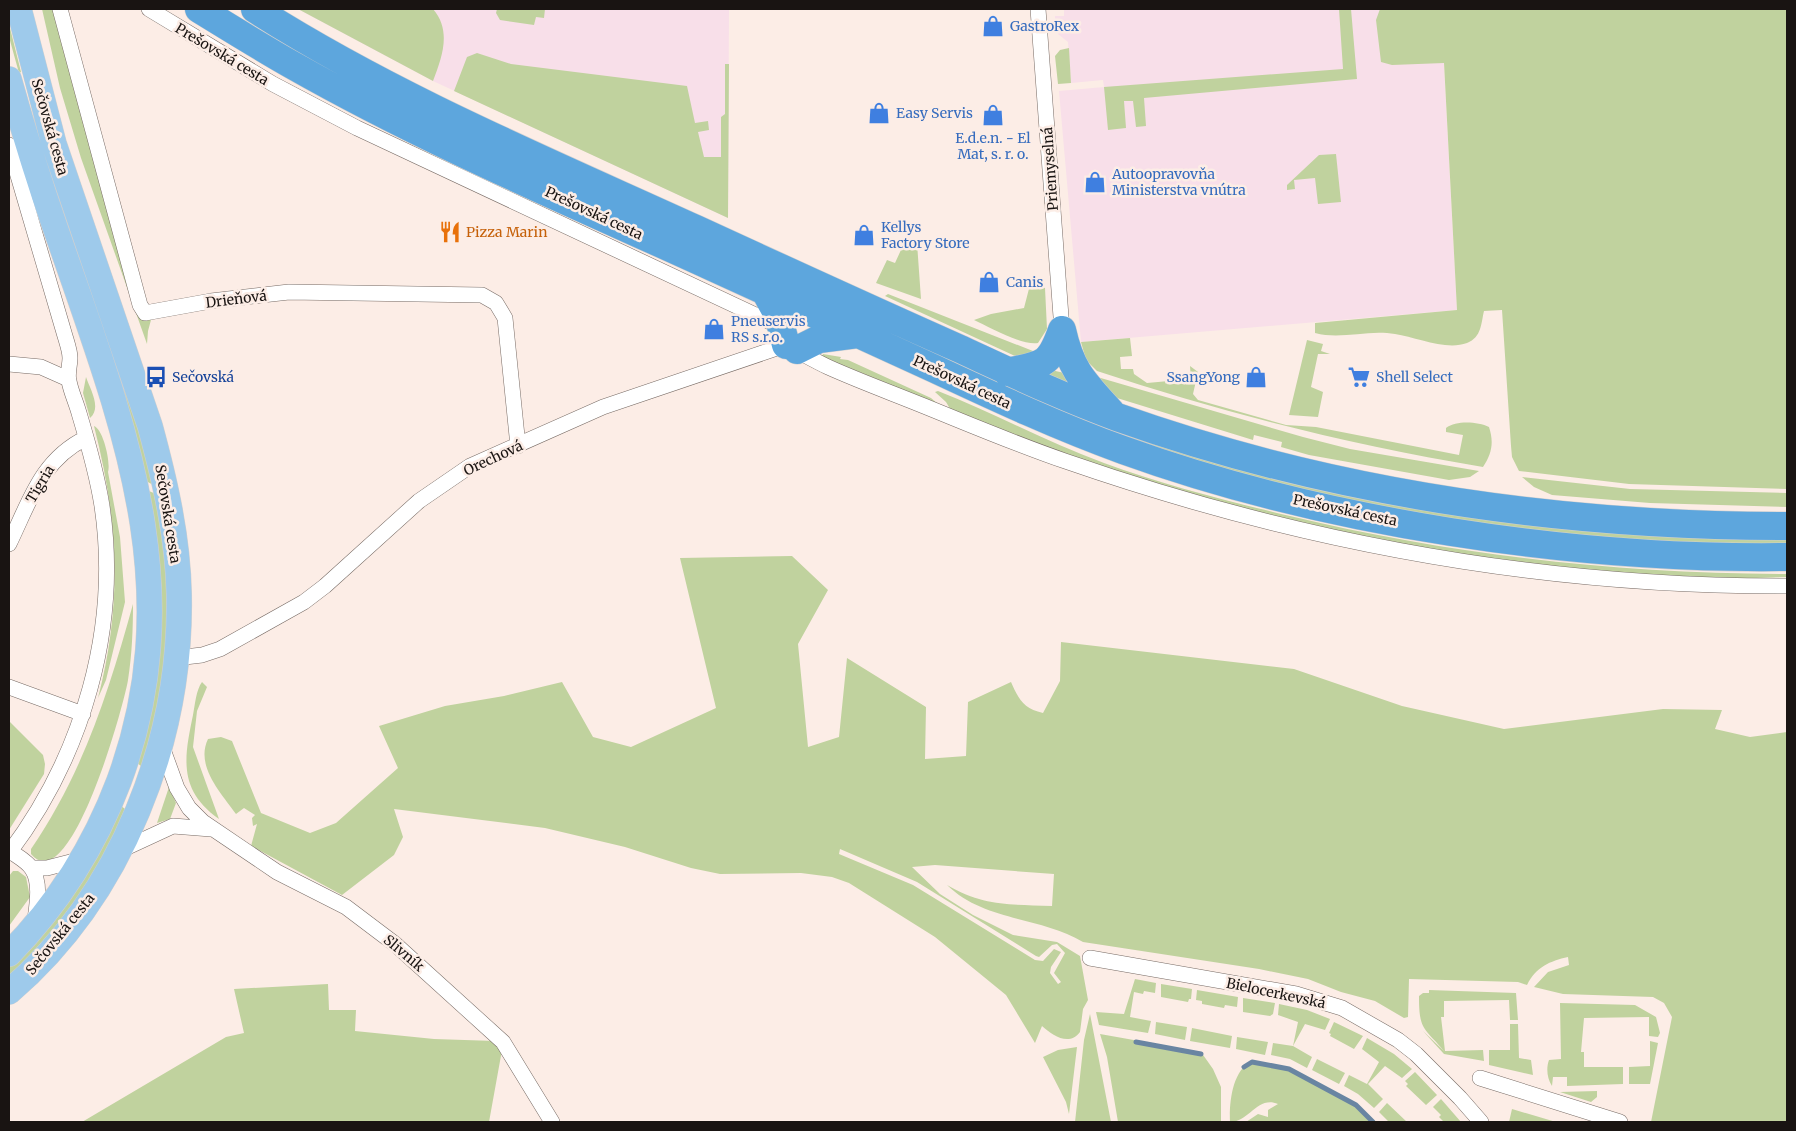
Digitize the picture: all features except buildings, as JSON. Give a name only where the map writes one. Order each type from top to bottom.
[{"type":"highway","name":"Prešovská cesta","points":[[199,9],[294,66],[417,130],[765,291],[1091,438],[1180,468],[1277,496],[1411,524],[1555,545],[1683,555],[1787,557]]},
{"type":"highway","name":"Prešovská cesta","points":[[255,9],[348,63],[465,122],[1007,372],[1113,415],[1182,438],[1260,460],[1443,500],[1601,519],[1694,525],[1787,526]]},
{"type":"highway","points":[[765,291],[772,302],[788,341],[860,334]]},
{"type":"highway","points":[[1007,372],[1044,363],[1054,352],[1062,330]]},
{"type":"highway","points":[[1062,330],[1067,353],[1074,370],[1113,415]]},
{"type":"main road","name":"Sečovská cesta","points":[[9,992],[64,933],[97,887],[118,852],[140,803],[160,742],[173,687],[179,593],[173,528],[160,462],[136,382],[54,144],[19,9]]},
{"type":"main road","name":"Sečovská cesta","points":[[9,79],[40,183],[115,402],[137,487],[147,546],[150,634],[143,694],[132,742],[114,794],[82,859],[35,925],[9,954]]},
{"type":"street","name":"Drieňová","points":[[60,9],[140,305],[145,313],[211,301],[289,292],[482,295],[496,303],[505,318],[518,446]]},
{"type":"street","name":"Prešovská cesta","points":[[149,9],[273,84],[358,128],[605,245],[772,320],[788,341],[836,370],[1063,461],[1194,503],[1293,529],[1430,557],[1564,576],[1671,584],[1787,586]]},
{"type":"street","name":"Priemyselná","points":[[1038,9],[1062,330]]},
{"type":"street","points":[[9,145],[70,357],[68,379],[86,438],[102,506],[106,569],[103,624],[83,714],[57,776],[9,852],[32,868],[47,868],[82,859]]},
{"type":"street","name":"Orechová","points":[[176,658],[211,653],[304,602],[325,586],[418,501],[470,466],[603,407],[788,341]]},
{"type":"street","points":[[9,364],[41,367],[68,379]]},
{"type":"street","name":"Tigria","points":[[9,544],[46,472],[59,454],[86,438]]},
{"type":"street","points":[[9,687],[83,714]]},
{"type":"street","name":"Slivník","points":[[160,742],[172,778],[182,798],[194,813],[214,830],[277,872],[346,907],[395,944],[503,1042],[552,1122]]},
{"type":"street","points":[[118,852],[173,826],[214,830]]},
{"type":"street","points":[[32,868],[37,890],[35,925]]},
{"type":"street","name":"Bielocerkevská","points":[[1090,958],[1296,994],[1342,1008],[1398,1040],[1416,1054],[1481,1122]]},
{"type":"street","points":[[1480,1078],[1620,1122]]},
{"type":"shaded area","points":[[298,9],[729,9],[728,218],[433,81]]},
{"type":"shaded area","points":[[1064,9],[1441,9],[1457,310],[1081,342],[1059,91],[1104,87],[1103,80],[1071,83],[1068,42],[1058,34],[1055,26],[1055,16],[1064,16]]},
{"type":"green space","points":[[42,9],[56,9],[148,319],[151,320],[147,344],[81,158],[60,88]]},
{"type":"green space","points":[[298,9],[433,9],[439,17],[442,26],[444,44],[433,81]]},
{"type":"green space","points":[[497,9],[545,9],[544,18],[536,17],[534,25],[500,20],[496,13]]},
{"type":"green space","points":[[1339,9],[1351,9],[1357,79],[1144,98],[1146,126],[1136,127],[1133,101],[1124,101],[1126,128],[1108,130],[1104,87],[1343,69]]},
{"type":"green space","points":[[1380,9],[1787,9],[1787,489],[1629,484],[1519,471],[1512,457],[1502,310],[1484,311],[1476,337],[1467,343],[1459,345],[1431,343],[1385,333],[1325,335],[1315,333],[1315,323],[1457,310],[1444,63],[1392,65],[1381,62],[1376,20]]},
{"type":"green space","points":[[9,24],[21,72],[19,73],[9,37]]},
{"type":"green space","points":[[1069,48],[1071,83],[1058,84],[1055,56],[1060,50]]},
{"type":"green space","points":[[477,53],[511,64],[687,86],[695,123],[708,121],[709,130],[698,132],[704,157],[721,157],[721,117],[725,114],[725,64],[729,64],[728,218],[454,91],[467,57]]},
{"type":"green space","points":[[1336,154],[1341,202],[1318,204],[1315,178],[1294,180],[1295,189],[1287,190],[1287,185],[1319,155]]},
{"type":"green space","points":[[906,239],[917,243],[921,299],[876,283],[887,260],[895,263]]},
{"type":"green space","points":[[1031,281],[1045,288],[1047,329],[1038,343],[1015,339],[974,320],[991,314],[1024,308]]},
{"type":"green space","points":[[888,294],[1038,353],[1019,357],[1015,356],[885,296]]},
{"type":"green space","points":[[108,334],[128,390],[155,486],[146,481],[105,335]]},
{"type":"green space","points":[[1130,338],[1132,356],[1120,357],[1121,369],[1133,369],[1134,374],[1147,383],[1191,379],[1190,366],[1198,372],[1193,394],[1198,400],[1286,425],[1316,427],[1459,455],[1463,435],[1446,432],[1446,428],[1462,423],[1479,424],[1489,427],[1492,443],[1490,453],[1483,467],[1336,438],[1192,401],[1097,371],[1086,360],[1081,342]]},
{"type":"green space","points":[[1307,340],[1323,344],[1321,351],[1330,354],[1318,354],[1311,387],[1323,392],[1318,417],[1289,415]]},
{"type":"green space","points":[[823,354],[848,360],[931,398],[938,404],[822,357]]},
{"type":"green space","points":[[1051,370],[1069,374],[1085,394],[1043,376]]},
{"type":"green space","points":[[1087,374],[1350,449],[1479,471],[1470,477],[1449,480],[1309,455],[1281,447],[1282,442],[1254,435],[1253,440],[1117,398]]},
{"type":"green space","points":[[86,377],[95,404],[95,409],[90,418],[83,393]]},
{"type":"green space","points":[[938,391],[1062,446],[1127,471],[1219,498],[1351,530],[1413,542],[1537,560],[1661,570],[1787,574],[1787,577],[1724,579],[1603,572],[1494,561],[1312,528],[1124,475],[952,412],[946,402],[935,392]]},
{"type":"green space","points":[[1099,425],[1194,454],[1787,538],[1787,545],[1688,543],[1559,533],[1416,513],[1275,482],[1208,464],[1142,444],[1099,427]]},
{"type":"green space","points":[[94,426],[103,439],[107,454],[108,472],[120,537],[125,602],[106,680],[98,698],[111,628],[114,595],[114,561],[108,495]]},
{"type":"green space","points":[[1522,477],[1630,489],[1787,493],[1787,507],[1650,503],[1552,495],[1534,487]]},
{"type":"green space","points":[[149,491],[156,494],[164,542],[169,595],[169,619],[165,670],[149,743],[141,766],[137,763],[158,658],[162,624],[160,567]]},
{"type":"green space","points":[[792,556],[828,590],[798,644],[808,747],[839,737],[847,658],[926,707],[925,759],[966,756],[968,702],[1011,682],[1023,703],[1031,709],[1043,713],[1060,681],[1061,642],[1294,669],[1402,706],[1504,729],[1663,709],[1722,710],[1715,729],[1750,737],[1787,732],[1787,1122],[1651,1122],[1672,1017],[1664,1003],[1653,997],[1563,994],[1534,987],[1548,972],[1569,965],[1568,957],[1539,969],[1527,985],[1518,982],[1409,979],[1408,1017],[1404,1018],[1375,1001],[1341,992],[1308,979],[1259,969],[1083,942],[1049,927],[978,906],[962,897],[947,885],[986,901],[1052,906],[1054,874],[935,865],[912,867],[940,894],[973,915],[1013,935],[1057,942],[1080,956],[1088,1000],[1083,1009],[1080,1032],[1071,1039],[1066,1039],[1056,1036],[1042,1026],[1035,1043],[1006,995],[935,937],[849,883],[832,877],[801,873],[720,874],[691,868],[625,847],[545,828],[394,809],[403,837],[394,855],[342,895],[251,846],[257,824],[253,826],[252,818],[255,815],[244,808],[236,814],[217,788],[207,769],[205,749],[208,739],[221,737],[232,741],[261,813],[310,833],[336,823],[398,768],[379,726],[445,706],[504,696],[562,682],[593,737],[631,747],[716,708],[680,558]],"holes":[[[840,849],[917,882],[1036,956],[1039,957],[1052,945],[1057,944],[1065,953],[1054,973],[1061,982],[1058,984],[1050,973],[1051,967],[1061,952],[1054,949],[1043,961],[1035,960],[913,885],[839,854]]]},
{"type":"green space","points":[[133,604],[128,680],[106,758],[93,794],[78,826],[62,850],[46,861],[31,854],[31,849],[66,791],[80,761],[104,700]]},
{"type":"green space","points":[[202,682],[207,687],[197,711],[193,747],[219,819],[196,797],[190,785],[187,772],[186,759],[190,731],[197,693]]},
{"type":"green space","points":[[9,721],[43,755],[45,764],[44,774],[9,830]]},
{"type":"green space","points":[[169,787],[176,803],[170,819],[157,823]]},
{"type":"green space","points":[[120,805],[125,809],[109,846],[83,890],[60,921],[9,976],[9,967],[21,955]]},
{"type":"green space","points":[[13,871],[18,871],[26,877],[30,897],[9,926],[9,876]]},
{"type":"green space","points":[[1135,979],[1156,983],[1155,993],[1144,991],[1143,994],[1134,992],[1130,1017],[1151,1021],[1148,1033],[1099,1025],[1096,1012],[1124,1014]]},
{"type":"green space","points":[[328,984],[329,1010],[356,1010],[355,1031],[434,1039],[495,1041],[502,1050],[489,1122],[82,1122],[226,1037],[244,1033],[234,989]]},
{"type":"green space","points":[[1161,984],[1192,989],[1191,999],[1188,1002],[1161,997]]},
{"type":"green space","points":[[1197,990],[1238,997],[1237,1007],[1225,1005],[1224,1008],[1202,1004],[1202,1001],[1196,1000]]},
{"type":"green space","points":[[1429,990],[1516,993],[1518,1020],[1510,1020],[1509,1000],[1444,1001],[1444,1017],[1441,1017],[1445,1051],[1483,1050],[1484,1061],[1444,1054],[1423,1031],[1444,1051],[1424,1028],[1420,1016],[1419,996],[1423,993],[1429,993]]},
{"type":"green space","points":[[1243,998],[1275,1003],[1273,1014],[1270,1016],[1243,1012]]},
{"type":"green space","points":[[1560,1003],[1635,1005],[1656,1017],[1660,1033],[1658,1037],[1649,1036],[1649,1017],[1584,1018],[1581,1052],[1584,1052],[1584,1067],[1623,1067],[1623,1084],[1567,1086],[1567,1077],[1553,1077],[1552,1086],[1548,1073],[1549,1060],[1561,1059]]},
{"type":"green space","points":[[1279,1004],[1307,1010],[1330,1019],[1325,1030],[1305,1024],[1293,1046],[1298,1022],[1278,1015]]},
{"type":"green space","points":[[1090,1014],[1111,1122],[1075,1122],[1084,1040]]},
{"type":"green space","points":[[1156,1022],[1187,1027],[1185,1040],[1155,1034]]},
{"type":"green space","points":[[1334,1022],[1363,1036],[1354,1049],[1330,1036],[1331,1034],[1329,1033]]},
{"type":"green space","points":[[1510,1024],[1518,1024],[1519,1058],[1531,1060],[1533,1075],[1489,1065],[1489,1050],[1510,1050]]},
{"type":"green space","points":[[1192,1028],[1232,1036],[1230,1048],[1190,1041]]},
{"type":"green space","points":[[1100,1034],[1201,1052],[1213,1069],[1221,1087],[1221,1122],[1118,1122],[1107,1057]]},
{"type":"green space","points":[[1237,1037],[1268,1042],[1265,1055],[1236,1049]]},
{"type":"green space","points":[[1367,1038],[1394,1054],[1412,1069],[1402,1078],[1385,1066],[1368,1084],[1383,1099],[1374,1108],[1358,1094],[1344,1086],[1349,1075],[1367,1084],[1379,1062],[1362,1049]]},
{"type":"green space","points":[[1650,1041],[1658,1043],[1650,1084],[1629,1084],[1629,1067],[1650,1066]]},
{"type":"green space","points":[[1273,1043],[1293,1046],[1312,1057],[1307,1068],[1290,1059],[1271,1055]]},
{"type":"green space","points":[[1077,1047],[1069,1114],[1066,1102],[1043,1057],[1058,1050]]},
{"type":"green space","points":[[1317,1059],[1345,1073],[1339,1084],[1312,1070]]},
{"type":"green space","points":[[1252,1061],[1289,1068],[1356,1103],[1376,1122],[1246,1122],[1258,1114],[1268,1117],[1268,1110],[1278,1104],[1271,1102],[1259,1106],[1237,1121],[1230,1122],[1233,1088],[1240,1072],[1245,1065]]},
{"type":"green space","points":[[1415,1072],[1437,1095],[1426,1105],[1406,1086],[1408,1084],[1405,1081]]},
{"type":"green space","points":[[1597,1091],[1597,1097],[1591,1102],[1560,1092]]},
{"type":"green space","points":[[1441,1099],[1461,1122],[1444,1122],[1439,1117],[1441,1115],[1433,1107]]},
{"type":"green space","points":[[1387,1103],[1407,1122],[1389,1122],[1379,1112]]},
{"type":"green space","points":[[1512,1109],[1556,1122],[1509,1122]]},
{"type":"waterway","points":[[1136,1042],[1201,1054]]},
{"type":"waterway","points":[[1244,1067],[1252,1062],[1289,1069],[1356,1105],[1373,1122]]},
{"type":"place","name":"GastroRex","points":[[993,26]]},
{"type":"place","name":"Easy Servis","points":[[879,113]]},
{"type":"place","name":"E.d.e.n. - El Mat, s. r. o.","points":[[993,115]]},
{"type":"place","name":"Autoopravovňa Ministerstva vnútra","points":[[1095,182]]},
{"type":"place","name":"Pizza Marin","points":[[450,232]]},
{"type":"place","name":"Kellys Factory Store","points":[[864,235]]},
{"type":"place","name":"Canis","points":[[989,282]]},
{"type":"place","name":"Pneuservis RS s.r.o.","points":[[714,329]]},
{"type":"place","name":"Sečovská","points":[[156,377]]},
{"type":"place","name":"SsangYong","points":[[1256,377]]},
{"type":"place","name":"Shell Select","points":[[1359,377]]}]
